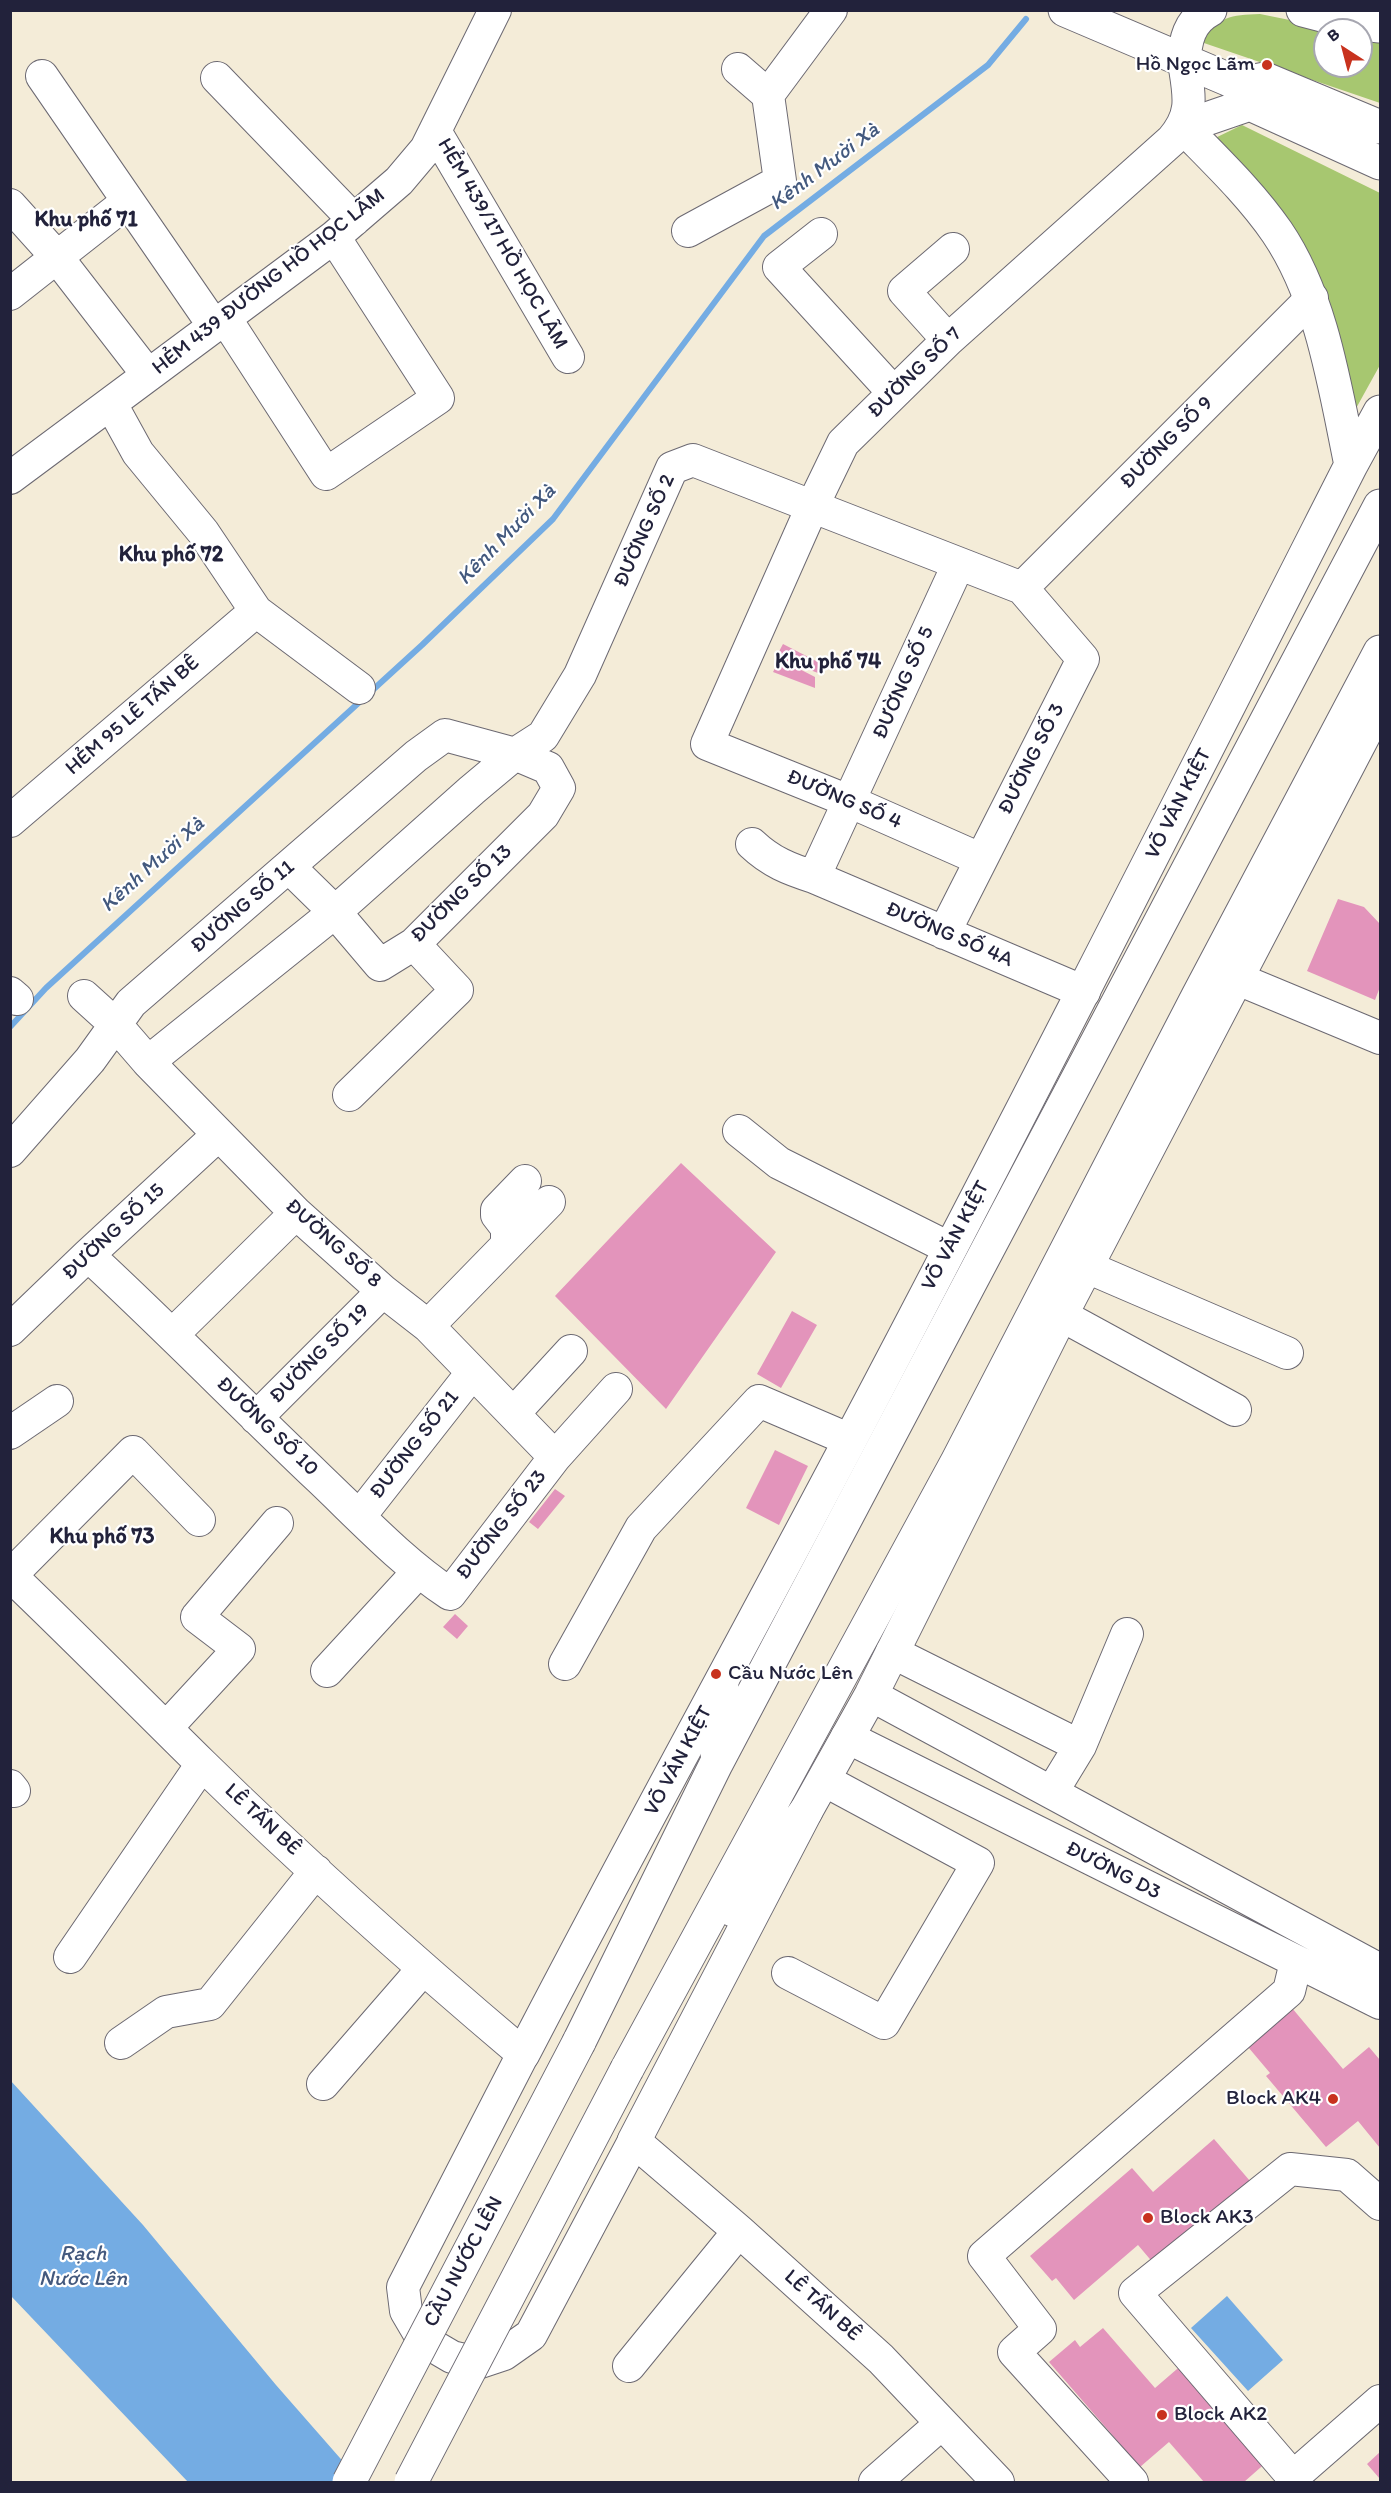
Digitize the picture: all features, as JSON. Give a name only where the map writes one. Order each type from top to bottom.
[{"type":"main road","points":[[1065,10],[1184,62],[1379,164]]},
{"type":"main road","points":[[1184,62],[1185,44],[1191,27],[1210,10]]},
{"type":"main road","points":[[1303,10],[1353,23],[1380,26]]},
{"type":"main road","points":[[1351,465],[1338,402],[1311,298],[1278,234],[1246,193],[1183,127],[1244,94],[1265,79],[1380,127]]},
{"type":"main road","name":"VÕ VĂN KIỆT","points":[[523,2054],[584,1935],[850,1440],[1084,992],[1380,412]]},
{"type":"main road","name":"VÕ VĂN KIỆT","points":[[579,2042],[716,1764],[1380,506]]},
{"type":"main road","points":[[411,2482],[627,2069],[957,1462],[1197,996],[1380,652]]},
{"type":"main road","points":[[634,2141],[806,1811],[824,1780],[858,1742],[881,1700],[892,1653],[1060,1315],[1238,980],[1380,704]]},
{"type":"main road","points":[[716,1764],[722,1681]]},
{"type":"main road","points":[[661,2008],[806,1811]]},
{"type":"main road","name":"CẦU NƯỚC LÊN","points":[[349,2482],[579,2042]]},
{"type":"street","name":"HẺM 439 ĐƯỜNG HỒ HỌC LÃM","points":[[10,478],[344,228],[399,181],[426,148],[495,10]]},
{"type":"street","points":[[768,95],[831,10]]},
{"type":"street","points":[[1183,127],[1189,110],[1184,62]]},
{"type":"street","points":[[688,231],[780,181],[768,95],[738,69]]},
{"type":"street","points":[[42,76],[127,202],[219,322],[326,474],[438,398],[344,228],[217,78]]},
{"type":"street","name":"ĐƯỜNG SỐ 7","points":[[708,744],[813,505],[843,443],[948,340],[1163,148],[1183,127]]},
{"type":"street","name":"HẺM 439/17 HỒ HỌC LÃM","points":[[435,131],[568,357]]},
{"type":"street","points":[[10,294],[127,202]]},
{"type":"street","points":[[10,205],[56,256],[148,375]]},
{"type":"street","points":[[821,234],[780,267],[894,393]]},
{"type":"street","points":[[948,340],[904,291],[953,249]]},
{"type":"street","name":"ĐƯỜNG SỐ 9","points":[[1022,588],[1311,298]]},
{"type":"street","points":[[111,404],[138,453],[203,532],[256,611],[359,688]]},
{"type":"street","name":"ĐƯỜNG SỐ 2","points":[[335,912],[515,754],[543,736],[580,675],[672,468],[693,460],[1022,588],[1083,659]]},
{"type":"street","name":"ĐƯỜNG SỐ 5","points":[[814,877],[851,802],[958,565]]},
{"type":"street","name":"HẺM 95 LÊ TẤN BÊ","points":[[10,821],[256,611]]},
{"type":"street","name":"ĐƯỜNG SỐ 3","points":[[944,933],[1083,659]]},
{"type":"street","name":"ĐƯỜNG SỐ 11","points":[[10,1151],[90,1060],[131,1003],[416,756],[445,735],[515,754]]},
{"type":"street","name":"ĐƯỜNG SỐ 4","points":[[708,744],[851,802],[980,859]]},
{"type":"street","name":"ĐƯỜNG SỐ 13","points":[[335,912],[380,965],[414,944],[543,815],[558,788],[548,768],[515,754]]},
{"type":"street","name":"ĐƯỜNG SỐ 4A","points":[[752,844],[767,858],[784,868],[814,877],[1084,992]]},
{"type":"street","points":[[148,1062],[335,912],[289,867]]},
{"type":"street","points":[[349,1095],[457,990],[414,944]]},
{"type":"street","points":[[1238,980],[1378,1031]]},
{"type":"street","name":"ĐƯỜNG SỐ 8","points":[[84,996],[116,1025],[148,1062],[296,1213],[383,1291],[428,1326],[555,1457]]},
{"type":"street","points":[[739,1131],[779,1163],[949,1248]]},
{"type":"street","name":"ĐƯỜNG SỐ 15","points":[[10,1330],[218,1135]]},
{"type":"street","points":[[507,1245],[507,1228],[497,1215],[497,1210],[525,1181]]},
{"type":"street","points":[[428,1326],[549,1202]]},
{"type":"street","points":[[173,1334],[296,1213]]},
{"type":"street","name":"ĐƯỜNG SỐ 10","points":[[88,1255],[173,1334],[359,1517],[418,1572],[450,1594]]},
{"type":"street","points":[[1087,1267],[1287,1353]]},
{"type":"street","name":"ĐƯỜNG SỐ 19","points":[[256,1418],[383,1291]]},
{"type":"street","points":[[1060,1315],[1235,1410]]},
{"type":"street","points":[[514,1413],[571,1351]]},
{"type":"street","name":"ĐƯỜNG SỐ 21","points":[[359,1517],[472,1373]]},
{"type":"street","name":"ĐƯỜNG SỐ 23","points":[[450,1594],[555,1457],[616,1389]]},
{"type":"street","points":[[11,1431],[57,1401]]},
{"type":"street","points":[[565,1664],[641,1528],[759,1401],[850,1440]]},
{"type":"street","points":[[11,1575],[133,1452],[199,1520]]},
{"type":"street","points":[[167,1727],[239,1649],[197,1617],[277,1523]]},
{"type":"street","points":[[327,1671],[418,1572]]},
{"type":"street","name":"LÊ TẤN BÊ","points":[[11,1575],[202,1764],[316,1871],[423,1969],[523,2054]]},
{"type":"street","points":[[1052,1792],[1080,1746],[1126,1634]]},
{"type":"street","points":[[892,1653],[1080,1746]]},
{"type":"street","name":"ĐƯỜNG D3","points":[[881,1700],[1380,1970]]},
{"type":"street","name":"ĐƯỜNG D3","points":[[858,1742],[1380,2003]]},
{"type":"street","points":[[70,1957],[202,1764]]},
{"type":"street","points":[[788,1973],[884,2023],[978,1863],[824,1780]]},
{"type":"street","points":[[121,2043],[166,2012],[210,2004],[316,1871]]},
{"type":"street","points":[[1132,2482],[1014,2352],[1040,2329],[984,2256],[1289,1992],[1296,1962]]},
{"type":"street","points":[[323,2084],[423,1969]]},
{"type":"street","points":[[523,2054],[402,2287],[406,2311],[423,2340],[452,2357],[477,2363],[504,2354],[531,2335],[634,2141]]},
{"type":"street","name":"LÊ TẤN BÊ","points":[[634,2141],[739,2231],[881,2359],[998,2482]]},
{"type":"street","points":[[1380,2204],[1347,2175],[1290,2169],[1135,2293],[1293,2477],[1380,2401]]},
{"type":"street","points":[[629,2366],[739,2231]]},
{"type":"street","points":[[875,2482],[942,2422]]},
{"type":"green space","points":[[1260,14],[1313,25],[1313,78],[1373,78],[1373,35],[1380,36],[1380,103],[1201,42],[1207,33],[1220,22],[1241,15]]},
{"type":"green space","points":[[1242,125],[1380,193],[1380,365],[1354,412],[1323,293],[1211,140]]},
{"type":"water","name":"Rạch Nước Lên","points":[[10,2080],[143,2225],[276,2385],[361,2482],[188,2482],[11,2296]]},
{"type":"water","points":[[1227,2296],[1283,2360],[1248,2391],[1191,2328]]},
{"type":"building","points":[[783,644],[818,662],[818,673],[776,657]]},
{"type":"building","points":[[780,659],[815,677],[815,688],[773,672]]},
{"type":"building","points":[[1338,899],[1364,907],[1380,924],[1380,987],[1375,1000],[1307,971]]},
{"type":"building","points":[[681,1163],[776,1252],[666,1409],[555,1296]]},
{"type":"building","points":[[792,1311],[817,1325],[781,1388],[757,1374]]},
{"type":"building","points":[[775,1450],[808,1466],[779,1525],[746,1508]]},
{"type":"building","points":[[555,1489],[565,1496],[538,1529],[529,1522]]},
{"type":"building","points":[[455,1614],[468,1626],[457,1639],[443,1627]]},
{"type":"building","name":"Block AK4","points":[[1292,2008],[1343,2069],[1369,2047],[1380,2060],[1380,2148],[1358,2121],[1326,2147],[1266,2076],[1270,2073],[1243,2041]]},
{"type":"building","name":"Block AK3","points":[[1214,2139],[1256,2188],[1160,2271],[1138,2245],[1074,2300],[1056,2278],[1052,2281],[1030,2256],[1132,2168],[1153,2192]]},
{"type":"building","name":"Block AK2","points":[[1103,2328],[1155,2388],[1184,2363],[1269,2460],[1244,2482],[1204,2482],[1169,2442],[1140,2467],[1049,2362],[1075,2340],[1080,2347]]},
{"type":"building","points":[[1380,2452],[1380,2479],[1367,2464]]},
{"type":"waterway","name":"Kênh Mười Xà","points":[[10,1027],[46,988],[422,645],[553,519],[764,236],[988,65],[1026,19]]},
{"type":"place","name":"Hồ Ngọc Lãm","points":[[1267,65]]},
{"type":"place","name":"Cầu Nước Lên","points":[[716,1674]]},
{"type":"place","name":"Block AK4","points":[[1333,2099]]},
{"type":"place","name":"Block AK3","points":[[1148,2218]]},
{"type":"place","name":"Block AK2","points":[[1162,2415]]},
{"type":"district","name":"Khu phố 71","points":[[86,220]]},
{"type":"district","name":"Khu phố 72","points":[[171,555]]},
{"type":"district","name":"Khu phố 74","points":[[828,662]]},
{"type":"district","name":"Khu phố 73","points":[[102,1537]]}]
